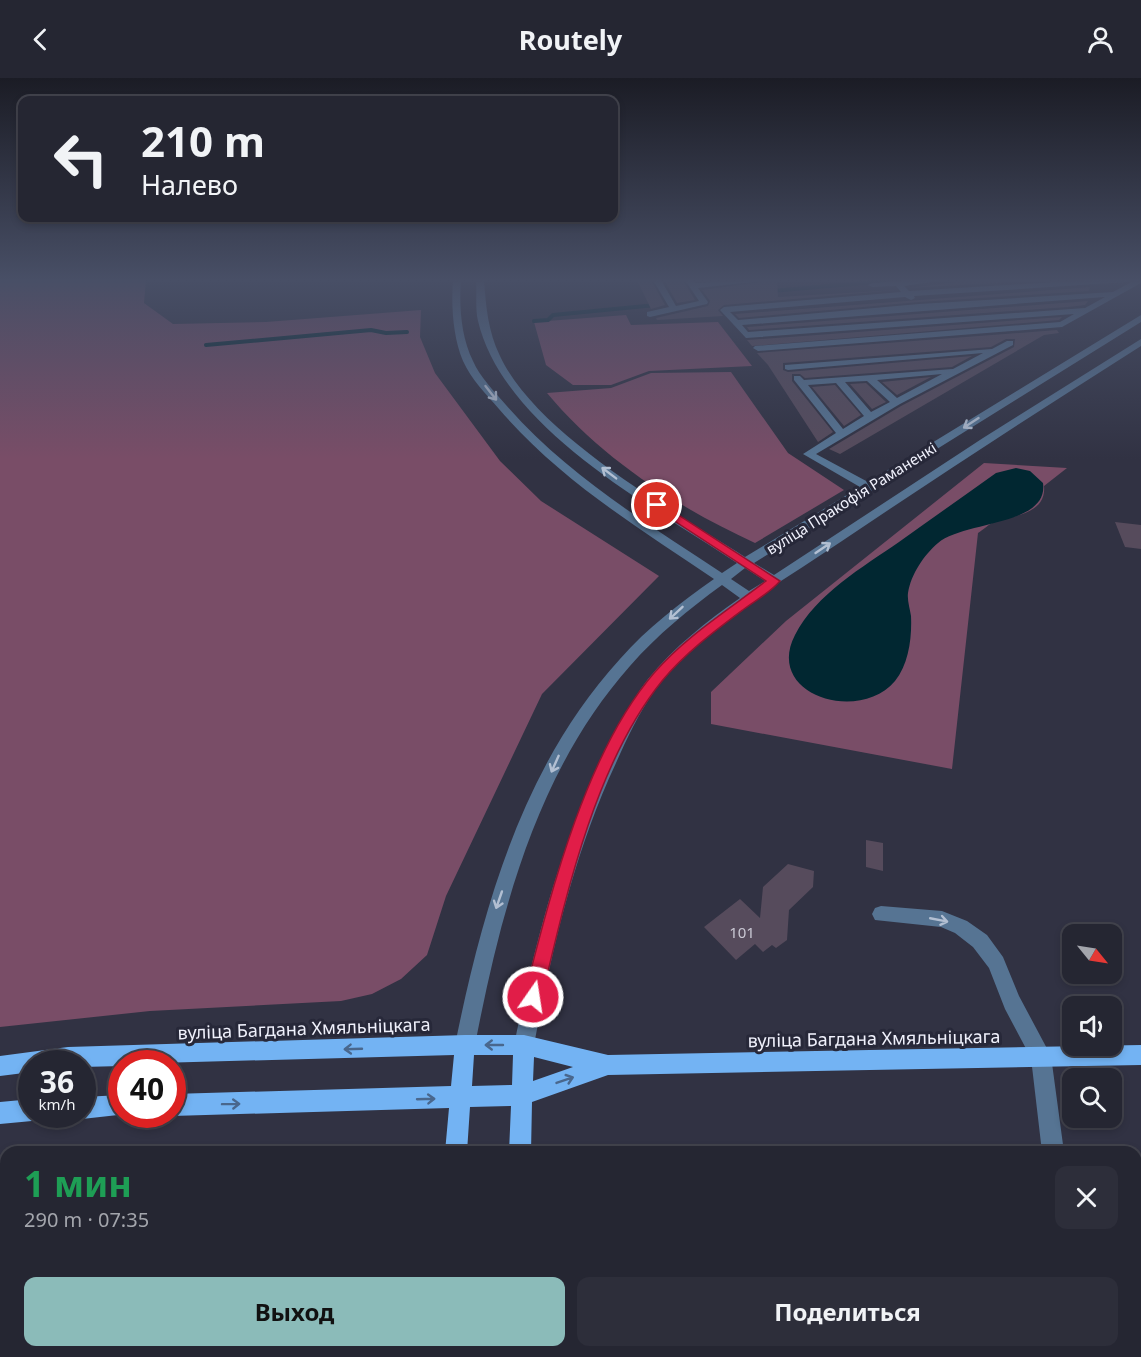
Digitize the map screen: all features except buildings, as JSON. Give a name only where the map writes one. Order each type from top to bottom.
[{"type":"main road","name":"вуліца Багдана Хмяльніцкага","points":[[0,1066],[68,1057],[465,1045],[524,1045],[608,1065],[1141,1055]]},
{"type":"main road","points":[[456,1146],[465,1045]]},
{"type":"main road","points":[[520,1146],[524,1045]]},
{"type":"main road","name":"вуліца Багдана Хмяльніцкага","points":[[186,1105],[522,1095],[608,1065]]},
{"type":"main road","points":[[0,1113],[18,1111]]},
{"type":"street","points":[[463,340],[467,361],[519,429],[562,468],[610,505],[750,598]]},
{"type":"street","points":[[489,340],[497,358],[519,392],[542,417],[579,450],[623,483],[774,581]]},
{"type":"street","points":[[758,348],[861,340]]},
{"type":"street","name":"вуліца Пракофія Раманенкі","points":[[465,1045],[477,978],[493,917],[518,845],[563,746],[611,678],[687,603],[745,563],[870,488],[1020,391],[1105,340]]},
{"type":"street","name":"вуліца Пракофія Раманенкі","points":[[524,1045],[536,981],[557,900],[600,777],[627,723],[658,677],[701,635],[774,581],[1047,401],[1141,342]]},
{"type":"street","points":[[870,488],[808,454],[897,402],[1010,343]]},
{"type":"street","points":[[843,434],[788,367],[995,349]]},
{"type":"street","points":[[801,383],[957,371]]},
{"type":"street","points":[[870,378],[897,402]]},
{"type":"street","points":[[837,380],[871,418]]},
{"type":"street","points":[[1020,391],[1020,397],[1027,401],[1047,401]]},
{"type":"street","points":[[881,914],[942,919],[961,927],[980,941],[996,963],[1012,1002],[1041,1056],[1052,1146]]},
{"type":"shaded area","points":[[0,340],[421,340],[435,373],[500,461],[541,501],[659,576],[542,694],[446,896],[427,955],[401,979],[372,994],[341,1001],[150,1011],[0,1027]]},
{"type":"shaded area","points":[[539,340],[732,340],[752,366],[649,371],[611,385],[573,385],[546,365]]},
{"type":"shaded area","points":[[731,372],[788,453],[844,490],[755,543],[697,514],[642,479],[592,439],[547,393],[611,388],[651,373]]},
{"type":"shaded area","points":[[984,463],[1067,468],[1044,486],[1040,503],[1034,508],[994,522],[978,533],[952,769],[711,724],[711,692],[786,621]]},
{"type":"water","points":[[1016,468],[1030,471],[1043,483],[1041,497],[1033,507],[1002,521],[950,536],[938,543],[919,565],[908,593],[911,616],[909,650],[904,667],[895,681],[879,694],[860,700],[839,701],[820,697],[804,687],[792,674],[789,656],[795,635],[815,607],[841,582],[996,473]]},
{"type":"waterway","points":[[206,345],[264,340]]},
{"type":"route","points":[[533,997],[557,900],[577,840],[600,777],[627,723],[658,677],[701,635],[774,581],[657,505]]}]
